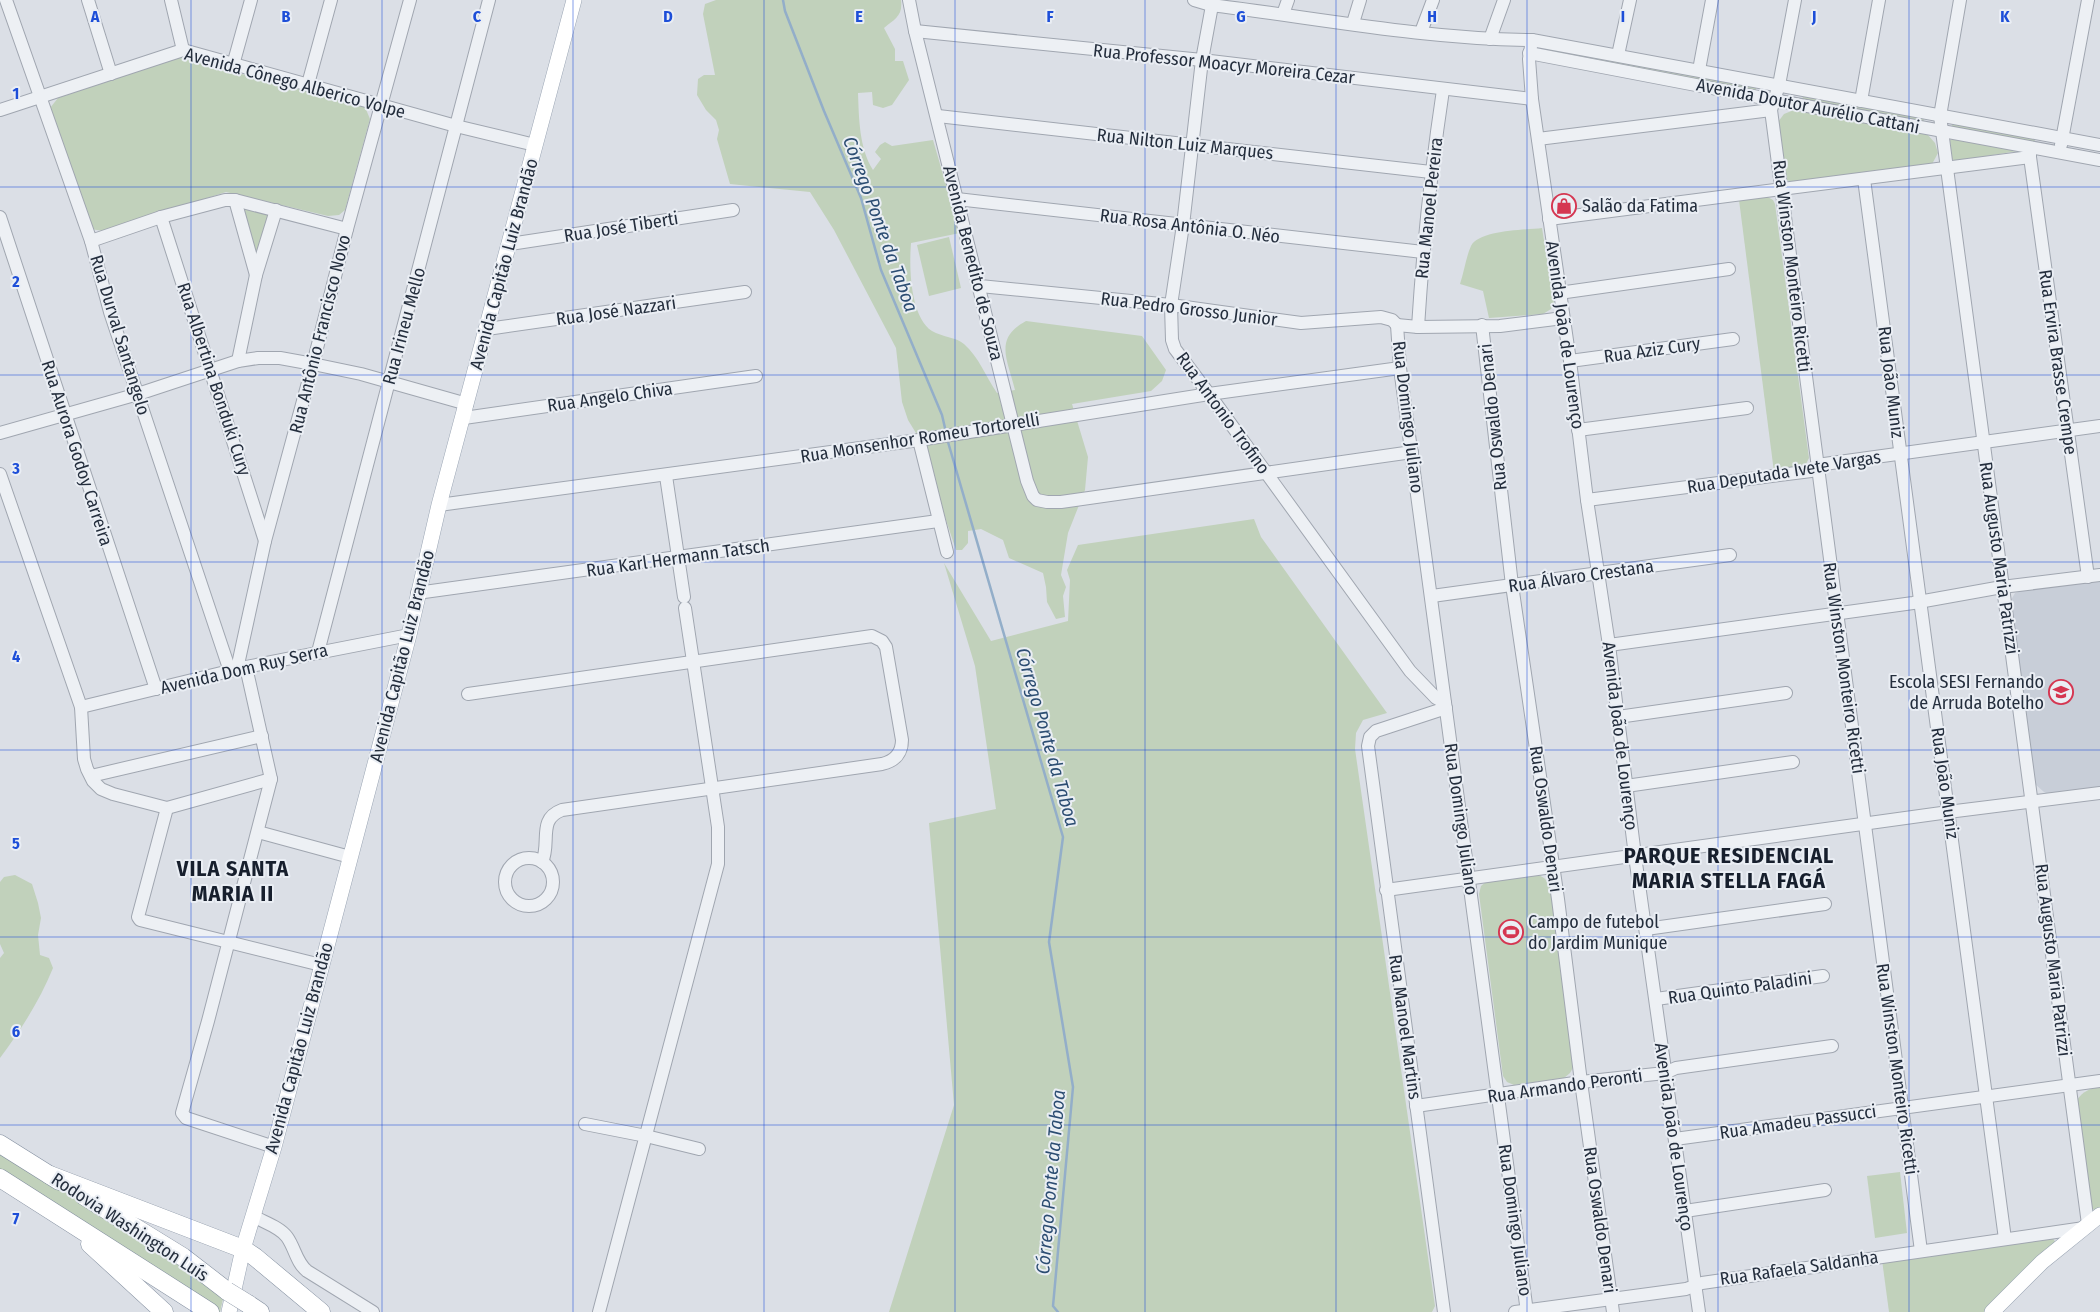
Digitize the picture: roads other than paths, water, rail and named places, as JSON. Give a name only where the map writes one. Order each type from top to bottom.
[{"type":"highway","name":"Rodovia Washington Luís","points":[[0,1144],[183,1257],[227,1291],[254,1308]]},
{"type":"highway","points":[[50,1175],[243,1249],[321,1312]]},
{"type":"highway","name":"Rodovia Washington Luís","points":[[0,1178],[210,1312]]},
{"type":"highway","points":[[24,1193],[76,1232],[164,1312]]},
{"type":"main road","name":"Avenida Capitão Luiz Brandão","points":[[229,1312],[243,1249],[274,1147],[409,635],[439,505],[574,0]]},
{"type":"main road","points":[[1992,1312],[2042,1262],[2091,1222]]},
{"type":"street","name":"Rua Durval Santangelo","points":[[6,0],[91,241],[110,312],[138,394],[262,736],[271,780]]},
{"type":"street","points":[[88,0],[111,74]]},
{"type":"street","points":[[171,0],[183,50]]},
{"type":"street","points":[[233,65],[251,0]]},
{"type":"street","points":[[308,84],[331,0]]},
{"type":"street","name":"Rua Antônio Francisco Novo","points":[[238,669],[265,541],[313,364],[346,229],[410,0]]},
{"type":"street","name":"Rua Irineu Mello","points":[[318,652],[489,0]]},
{"type":"street","name":"Avenida Benedito de Souza","points":[[909,0],[1012,424],[1027,481],[1033,496],[1041,502],[1061,502],[1266,472]]},
{"type":"street","name":"Avenida Doutor Aurélio Cattani","points":[[1194,0],[1421,32],[1490,39],[1532,40],[2100,145]]},
{"type":"street","points":[[1283,14],[1288,0]]},
{"type":"street","points":[[1353,23],[1360,0]]},
{"type":"street","points":[[1421,32],[1433,0]]},
{"type":"street","points":[[1490,39],[1504,0]]},
{"type":"street","points":[[1618,55],[1630,0]]},
{"type":"street","points":[[1699,70],[1712,0]]},
{"type":"street","name":"Rua Winston Monteiro Ricetti","points":[[1796,0],[1779,85],[1773,105],[1817,465],[1921,1251]]},
{"type":"street","points":[[1860,101],[1879,0]]},
{"type":"street","name":"Rua Augusto Maria Patrizzi","points":[[1960,0],[1940,116],[2002,587],[2070,1085],[2091,1222]]},
{"type":"street","points":[[2060,153],[2088,0]]},
{"type":"street","name":"Rua Antonio Trofino","points":[[1212,2],[1202,60],[1183,225],[1171,304],[1172,340],[1175,349],[1410,672],[1445,706]]},
{"type":"street","name":"Rua Professor Moacyr Moreira Cezar","points":[[915,31],[1202,60],[1443,90],[1532,99]]},
{"type":"street","points":[[1529,53],[1532,40]]},
{"type":"street","name":"Avenida Cônego Alberico Volpe","points":[[0,110],[183,50],[456,126],[535,145]]},
{"type":"street","name":"Avenida Doutor Aurélio Cattani","points":[[1529,53],[1773,105],[1942,131],[2030,152],[2060,153],[2100,160]]},
{"type":"street","name":"Avenida João de Lourenço","points":[[1529,53],[1532,99],[1570,361],[1597,574],[1609,645],[1635,856],[1699,1312]]},
{"type":"street","name":"Rua Manoel Pereira","points":[[1418,328],[1431,172],[1443,90]]},
{"type":"street","points":[[1538,139],[1773,105]]},
{"type":"street","name":"Rua Nilton Luiz Marques","points":[[938,116],[1431,172]]},
{"type":"street","points":[[1549,219],[1864,179],[2030,152]]},
{"type":"street","name":"Rua Ervira Brasse Crempe","points":[[2030,152],[2068,430],[2094,576]]},
{"type":"street","name":"Rua João Muniz","points":[[1864,179],[2005,1239]]},
{"type":"street","name":"Rua Rosa Antônia O. Néo","points":[[957,199],[1423,252]]},
{"type":"street","points":[[91,241],[161,217],[225,200],[235,200],[346,229]]},
{"type":"street","points":[[235,200],[256,275]]},
{"type":"street","points":[[238,361],[256,275],[276,210]]},
{"type":"street","name":"Rua José Tiberti","points":[[510,244],[732,210]]},
{"type":"street","name":"Rua Aurora Godoy Carreira","points":[[0,217],[156,689]]},
{"type":"street","name":"Rua Albertina Bonduki Cury","points":[[161,217],[212,370],[265,541]]},
{"type":"street","points":[[1559,293],[1729,269]]},
{"type":"street","name":"Rua Pedro Grosso Junior","points":[[980,286],[1171,304],[1302,323],[1381,317],[1392,320],[1397,325],[1418,328],[1500,326],[1563,318]]},
{"type":"street","name":"Rua José Nazzari","points":[[487,329],[746,292]]},
{"type":"street","name":"Rua Domingo Juliano","points":[[1397,325],[1400,368],[1498,1094],[1523,1312]]},
{"type":"street","name":"Rua Oswaldo Denari","points":[[1482,325],[1512,585],[1553,867],[1580,1082],[1612,1306]]},
{"type":"street","name":"Rua Aziz Cury","points":[[1570,361],[1733,339]]},
{"type":"street","points":[[0,433],[138,394],[238,361],[258,358],[280,358],[313,364],[389,383],[465,411]]},
{"type":"street","name":"Rua Monsenhor Romeu Tortorelli","points":[[439,505],[666,476],[919,440],[1209,394],[1400,368]]},
{"type":"street","name":"Rua Angelo Chiva","points":[[465,411],[756,376]]},
{"type":"street","points":[[1578,430],[1747,408]]},
{"type":"street","name":"Rua Deputada Ivete Vargas","points":[[1587,500],[1811,471],[1817,465],[2100,426]]},
{"type":"street","points":[[919,440],[947,552]]},
{"type":"street","points":[[1266,472],[1412,452]]},
{"type":"street","points":[[0,474],[81,707],[84,759],[97,786],[107,791],[167,808],[271,780],[208,1021],[182,1108],[183,1116],[186,1118],[274,1147]]},
{"type":"street","points":[[599,1312],[716,876],[719,839],[666,476]]},
{"type":"street","name":"Rua Karl Hermann Tatsch","points":[[418,593],[938,521]]},
{"type":"street","name":"Rua Álvaro Crestana","points":[[1432,596],[1730,556]]},
{"type":"street","points":[[1609,645],[1920,601],[2002,587],[2094,576]]},
{"type":"street","name":"Avenida Dom Ruy Serra","points":[[81,707],[238,669],[409,635]]},
{"type":"street","points":[[468,694],[693,660],[876,637],[882,640],[886,647],[902,740],[898,754],[887,763],[557,811],[549,818],[545,827],[545,855],[542,862]]},
{"type":"street","points":[[1618,716],[1786,693]]},
{"type":"street","name":"Rua Manoel Martins","points":[[1444,1312],[1386,890],[1368,741],[1376,731],[1445,706]]},
{"type":"street","points":[[91,776],[262,736]]},
{"type":"street","points":[[1626,786],[1794,762]]},
{"type":"street","points":[[1386,890],[1865,823],[2100,793]]},
{"type":"street","points":[[167,808],[138,917],[140,920],[321,965]]},
{"type":"street","points":[[258,832],[350,857]]},
{"type":"street","points":[[1646,930],[1825,904]]},
{"type":"street","name":"Rua Quinto Paladini","points":[[1656,999],[1823,976]]},
{"type":"street","name":"Rua Armando Peronti","points":[[1416,1106],[1580,1082],[1665,1073],[1676,1068],[1832,1046]]},
{"type":"street","name":"Rua Amadeu Passucci","points":[[1675,1139],[2100,1081]]},
{"type":"street","points":[[586,1124],[699,1149]]},
{"type":"street","points":[[1685,1211],[1825,1190]]},
{"type":"street","points":[[253,1216],[287,1237],[301,1266],[307,1271],[373,1312]]},
{"type":"street","name":"Rua Rafaela Saldanha","points":[[1523,1312],[1612,1306],[1695,1287],[1712,1281],[2005,1239],[2091,1222]]},
{"type":"waterway","name":"Córrego Ponte da Taboa","points":[[783,0],[785,11],[824,111],[861,198],[881,270],[942,415],[945,428]]},
{"type":"waterway","name":"Córrego Ponte da Taboa","points":[[948,442],[1063,837],[1049,942],[1073,1087],[1053,1306],[1058,1312]]},
{"type":"place","name":"Salão da Fatima","points":[[1564,206]]},
{"type":"place","name":"Escola SESI Fernando de Arruda Botelho","points":[[2061,692]]},
{"type":"place","name":"Campo de futebol do Jardim Munique","points":[[1511,932]]},
{"type":"district","name":"PARQUE RESIDENCIAL MARIA STELLA FAGÁ","points":[[1729,868]]},
{"type":"district","name":"VILA SANTA MARIA II","points":[[233,880]]}]
